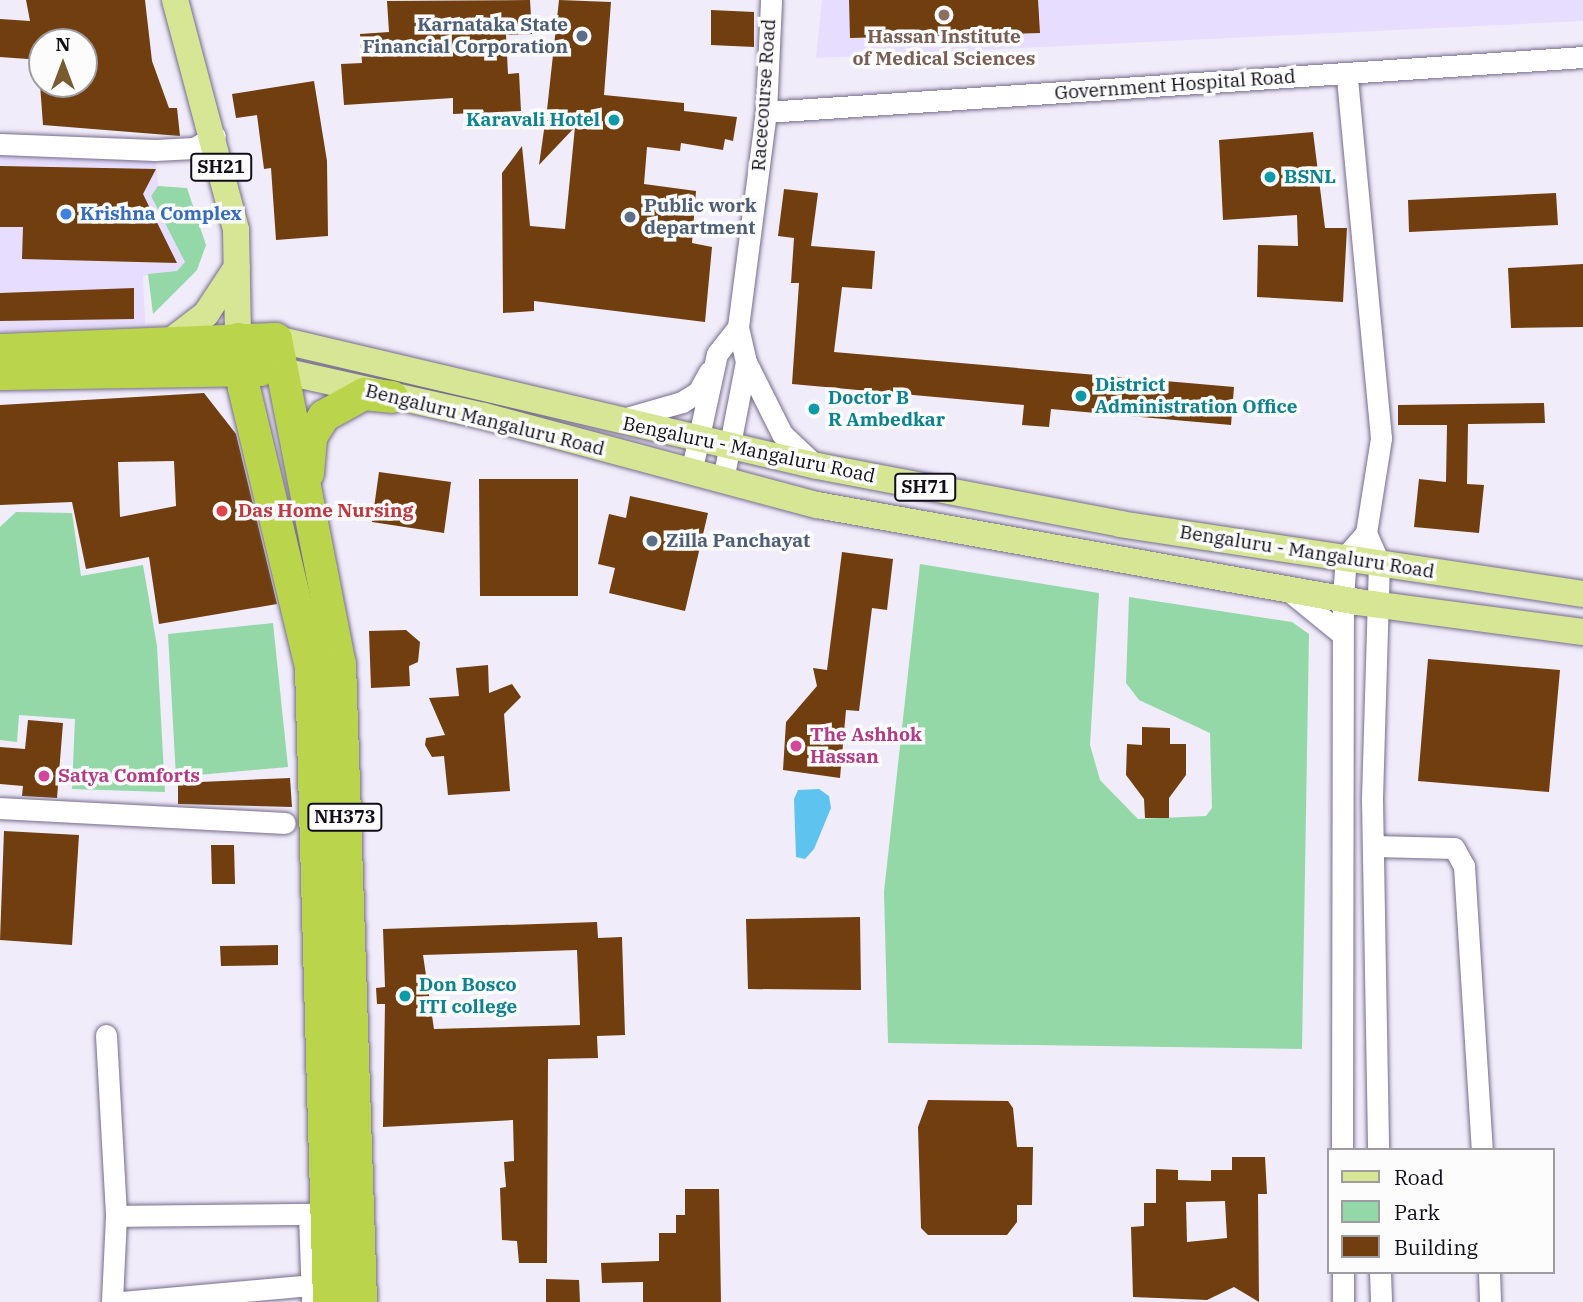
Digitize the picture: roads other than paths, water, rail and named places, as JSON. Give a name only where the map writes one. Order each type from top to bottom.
[{"type":"highway","name":"Bengaluru - Mangaluru Road","points":[[0,374],[239,354],[276,339]]},
{"type":"highway","name":"NH373","points":[[276,339],[278,370],[340,664],[361,1302]]},
{"type":"highway","name":"Bengaluru - Mangaluru Road","points":[[0,350],[172,340],[239,354],[278,370]]},
{"type":"highway","name":"NH373","points":[[239,354],[311,668],[317,1296]]},
{"type":"highway","points":[[309,508],[309,449],[324,416],[365,394],[392,397]]},
{"type":"main road","name":"SH21","points":[[175,0],[215,136],[239,264],[239,354]]},
{"type":"main road","points":[[172,340],[214,306],[239,264]]},
{"type":"main road","name":"Bengaluru - Mangaluru Road","points":[[276,339],[729,449],[1104,521],[1583,594]]},
{"type":"main road","name":"Bengaluru Mangaluru Road","points":[[278,370],[691,473]]},
{"type":"main road","name":"Bengaluru - Mangaluru Road","points":[[691,473],[817,505],[1097,558],[1378,604],[1583,632]]},
{"type":"main road","points":[[1097,558],[1104,521]]},
{"type":"street","name":"Racecourse Road","points":[[738,327],[766,113],[771,0]]},
{"type":"street","name":"Government Hospital Road","points":[[766,113],[1583,57]]},
{"type":"street","points":[[1342,1148],[1343,598],[1346,556],[1366,533],[1381,438],[1347,79]]},
{"type":"street","points":[[0,144],[155,150],[194,148],[215,136]]},
{"type":"street","points":[[614,420],[663,411],[698,392],[717,354],[738,327]]},
{"type":"street","points":[[738,327],[746,362],[782,434],[817,466]]},
{"type":"street","points":[[691,473],[700,443],[717,354]]},
{"type":"street","points":[[723,480],[746,362]]},
{"type":"street","points":[[1366,533],[1379,562],[1373,846],[1378,1148]]},
{"type":"street","points":[[1284,589],[1342,634]]},
{"type":"street","points":[[0,808],[285,823]]},
{"type":"street","points":[[1373,846],[1454,848],[1464,866],[1482,1148]]},
{"type":"street","points":[[106,1035],[116,1216],[111,1302]]},
{"type":"street","points":[[116,1216],[309,1214],[317,1296],[121,1302]]},
{"type":"street","points":[[1343,1274],[1343,1302]]},
{"type":"street","points":[[1380,1274],[1381,1302]]},
{"type":"street","points":[[1489,1274],[1490,1302]]},
{"type":"water","points":[[819,789],[829,796],[831,808],[814,849],[805,859],[796,857],[794,799],[798,790]]},
{"type":"place","name":"Hassan Institute of Medical Sciences","points":[[944,15]]},
{"type":"place","name":"Karnataka State Financial Corporation","points":[[582,36]]},
{"type":"place","name":"Karavali Hotel","points":[[614,120]]},
{"type":"place","name":"BSNL","points":[[1270,177]]},
{"type":"place","name":"Krishna Complex","points":[[66,214]]},
{"type":"place","name":"Public work department","points":[[630,217]]},
{"type":"place","name":"District Administration Office","points":[[1081,396]]},
{"type":"place","name":"Doctor B R Ambedkar","points":[[814,409]]},
{"type":"place","name":"Das Home Nursing","points":[[222,511]]},
{"type":"place","name":"Zilla Panchayat","points":[[652,541]]},
{"type":"place","name":"The Ashhok Hassan","points":[[796,746]]},
{"type":"place","name":"Satya Comforts","points":[[44,776]]},
{"type":"place","name":"Don Bosco ITI college","points":[[405,996]]}]
